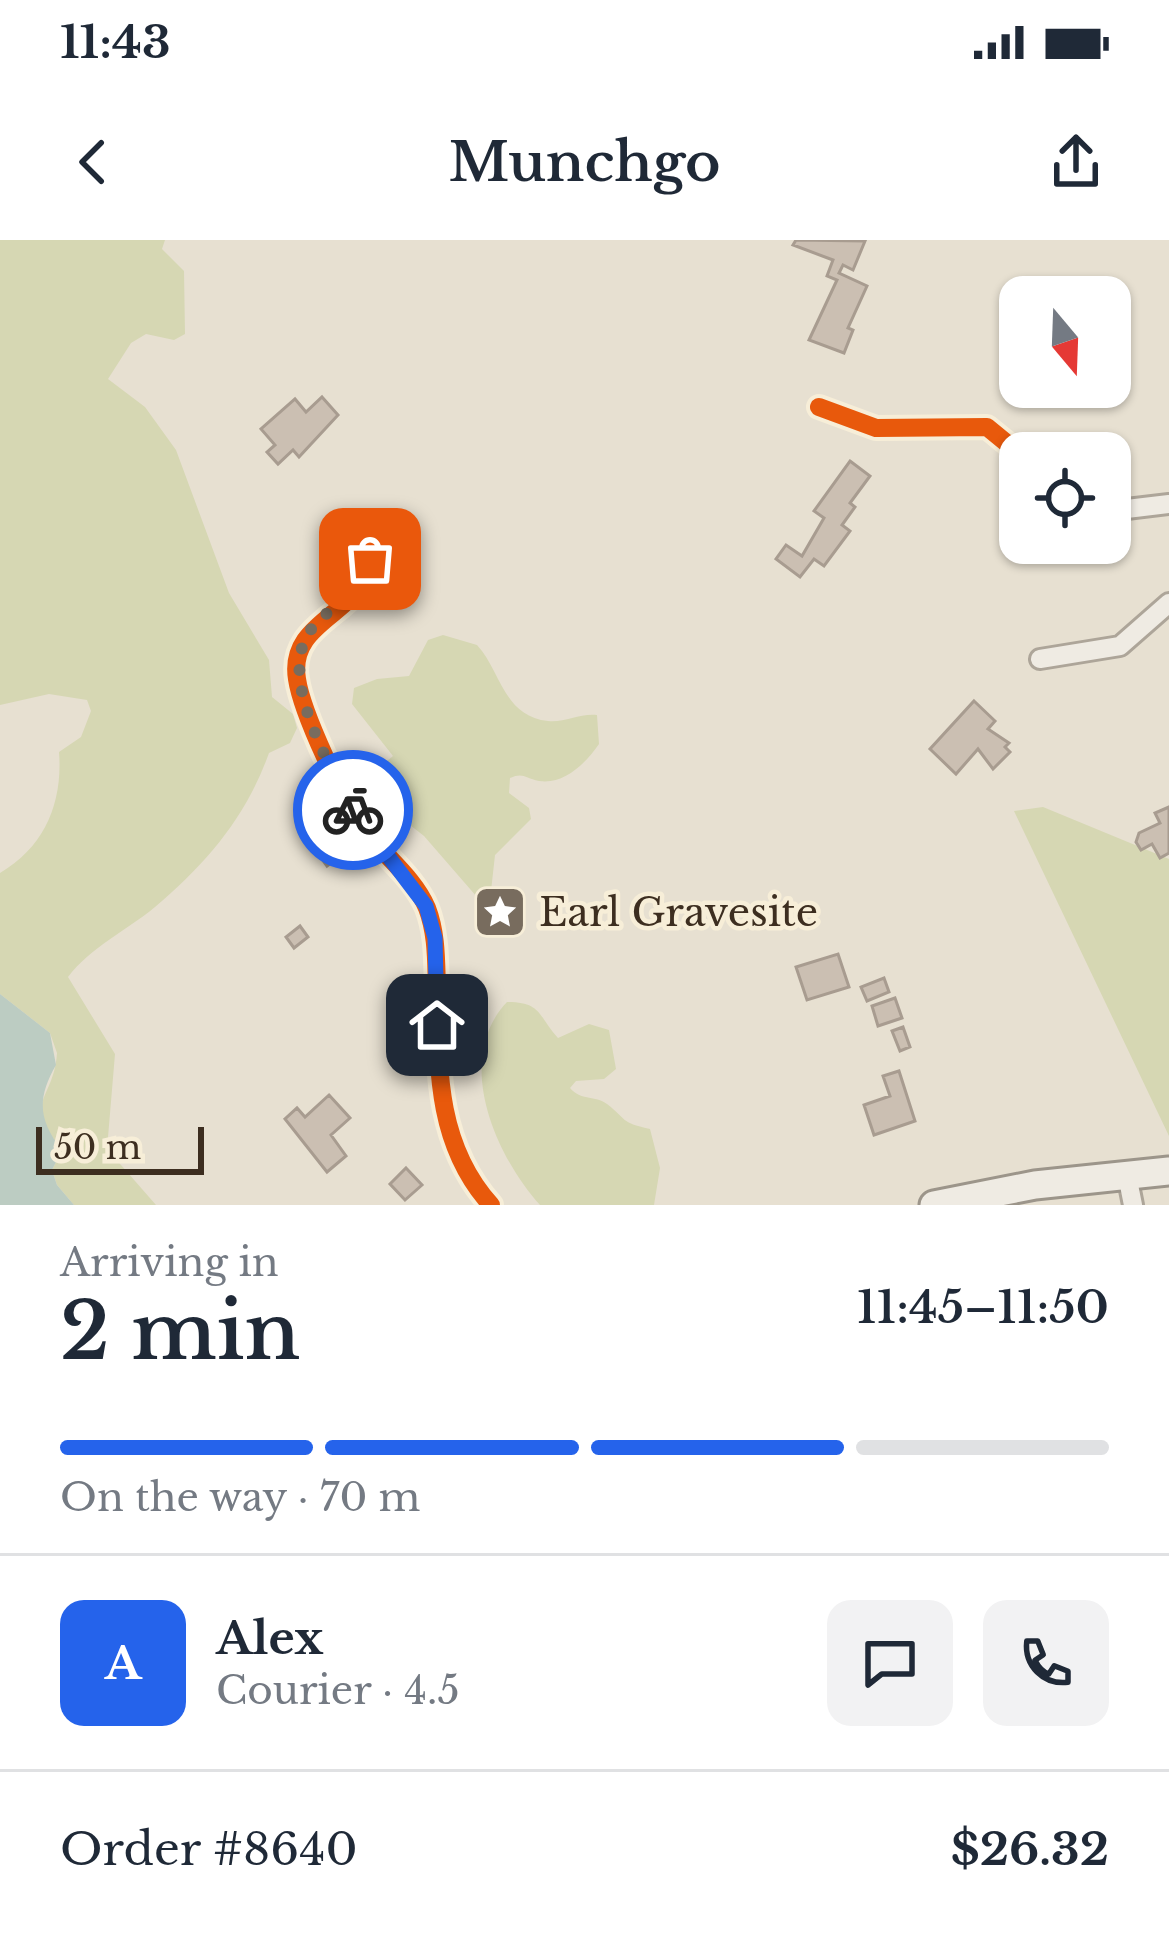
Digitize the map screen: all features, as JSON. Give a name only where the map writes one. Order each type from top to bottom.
[{"type":"main road","points":[[934,1205],[1169,1171]]},
{"type":"street","points":[[819,407],[891,430],[960,424],[987,428],[999,437]]},
{"type":"street","points":[[1131,509],[1169,504]]},
{"type":"street","points":[[373,523],[363,583],[344,606],[314,626],[298,653],[296,679],[362,826],[426,906],[435,938],[438,1073],[448,1134],[465,1176],[491,1205]]},
{"type":"street","points":[[1040,659],[1120,646],[1169,603]]},
{"type":"street","points":[[1126,1174],[1133,1205]]},
{"type":"green space","points":[[0,240],[165,240],[162,249],[184,271],[185,334],[174,340],[146,334],[131,343],[108,379],[145,407],[176,450],[229,593],[269,660],[272,697],[293,714],[297,728],[290,743],[269,753],[249,798],[208,856],[155,907],[98,948],[68,977],[115,1054],[107,1149],[156,1205],[74,1205],[57,1185],[52,1170],[62,1150],[42,1110],[57,1053],[50,1033],[0,994],[0,873],[29,850],[48,822],[58,788],[59,752],[81,737],[91,711],[87,700],[49,694],[0,705]]},
{"type":"green space","points":[[443,635],[477,645],[521,711],[554,721],[597,715],[599,744],[574,771],[548,781],[510,778],[509,793],[529,808],[531,819],[495,855],[491,891],[477,897],[424,836],[349,777],[355,766],[380,767],[393,756],[352,704],[354,688],[377,679],[409,676],[428,640]]},
{"type":"green space","points":[[1043,807],[1169,859],[1169,1136],[1014,811]]},
{"type":"green space","points":[[507,1002],[533,1008],[558,1038],[589,1024],[609,1030],[616,1069],[604,1079],[576,1081],[570,1088],[602,1101],[628,1122],[650,1129],[660,1168],[654,1205],[540,1205],[523,1184],[496,1134],[482,1078],[491,1025]]},
{"type":"shaded area","points":[[0,994],[50,1033],[56,1065],[43,1109],[48,1129],[62,1150],[52,1170],[57,1185],[74,1205],[0,1205]]},
{"type":"building","points":[[796,240],[865,241],[853,270],[843,265],[839,273],[867,286],[848,328],[853,330],[844,353],[809,340],[837,280],[827,276],[833,260],[793,245]]},
{"type":"building","points":[[322,397],[338,415],[299,457],[293,450],[278,464],[267,452],[275,445],[261,429],[295,399],[306,412]]},
{"type":"building","points":[[850,461],[870,476],[850,503],[855,507],[842,525],[850,531],[824,566],[814,559],[800,577],[776,559],[786,545],[802,556],[824,518],[814,511]]},
{"type":"building","points":[[974,701],[995,721],[988,729],[1009,743],[1005,747],[1010,752],[993,769],[978,749],[956,774],[930,749]]},
{"type":"building","points":[[1169,807],[1169,853],[1160,858],[1152,844],[1141,850],[1136,842],[1139,833],[1160,823],[1155,813]]},
{"type":"building","points":[[325,835],[340,856],[327,866],[312,845]]},
{"type":"building","points":[[300,926],[308,937],[294,948],[286,937]]},
{"type":"building","points":[[838,954],[849,987],[807,1000],[796,967]]},
{"type":"building","points":[[884,978],[889,992],[867,1001],[861,987]]},
{"type":"building","points":[[895,998],[902,1018],[878,1026],[872,1006]]},
{"type":"building","points":[[903,1027],[910,1047],[900,1051],[892,1031]]},
{"type":"building","points":[[899,1071],[915,1121],[874,1135],[864,1105],[890,1096],[883,1076]]},
{"type":"building","points":[[329,1095],[350,1118],[331,1135],[346,1156],[327,1172],[285,1119],[297,1108],[305,1117]]},
{"type":"building","points":[[406,1168],[422,1185],[405,1200],[390,1184]]},
{"type":"cycle path","points":[[819,407],[876,428],[987,427],[999,437]]},
{"type":"cycle path","points":[[373,523],[365,579],[308,636],[297,662],[297,679],[315,734],[355,816],[427,908],[435,948],[444,1104],[460,1157],[491,1205]]},
{"type":"way so far","points":[[353,810],[296,679],[298,653],[314,626],[344,606],[363,583],[370,559]]},
{"type":"place","name":"Earl Gravesite","points":[[500,912]]},
{"type":"route","points":[[353,810],[426,906],[435,938],[437,1025]]}]
